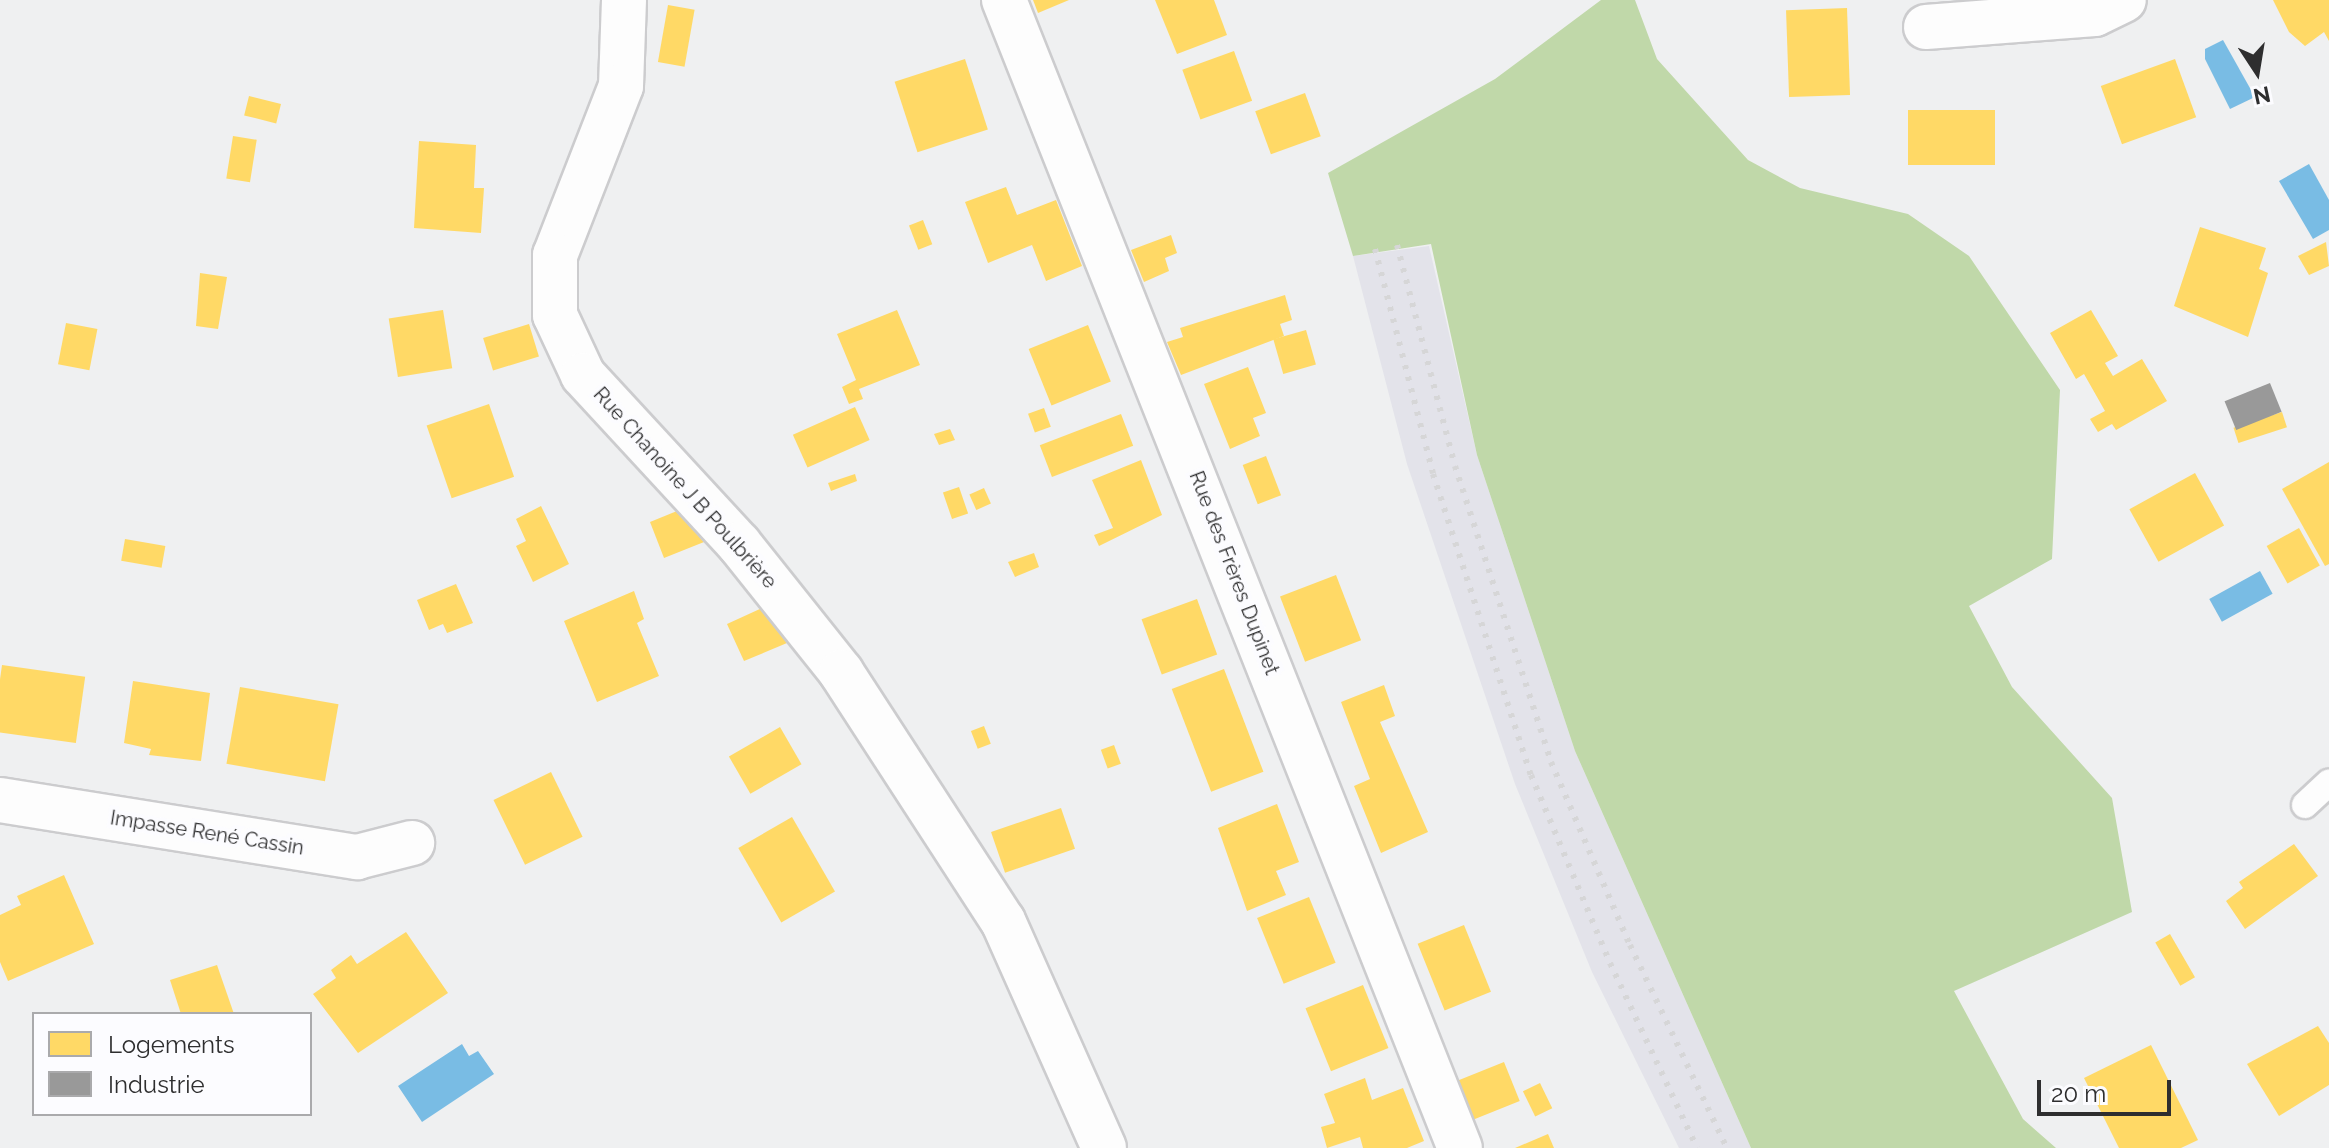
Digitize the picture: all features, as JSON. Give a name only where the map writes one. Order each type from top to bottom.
[{"type":"street","name":"Rue Chanoine J B Poulbrière","points":[[624,0],[621,86],[555,255],[555,315],[583,375],[739,544],[849,685],[1003,921],[1104,1148]]},
{"type":"street","name":"Rue des Frères Dupinet","points":[[1004,0],[1460,1148]]},
{"type":"street","points":[[1926,27],[2095,14],[2124,0]]},
{"type":"street","name":"Impasse René Cassin","points":[[0,800],[357,857],[412,843]]},
{"type":"lane","points":[[2305,805],[2329,783]]},
{"type":"shaded area","points":[[1429,246],[1477,455],[1575,751],[1751,1148],[1679,1148],[1592,972],[1515,784],[1407,464],[1353,256]]},
{"type":"green space","points":[[1601,0],[1635,0],[1657,59],[1748,160],[1800,188],[1908,214],[1969,256],[2060,390],[2052,559],[1969,606],[2012,687],[2112,798],[2132,912],[1954,991],[2023,1119],[2056,1148],[1751,1148],[1575,751],[1477,455],[1431,244],[1353,256],[1328,173],[1495,79]]},
{"type":"water","points":[[2223,40],[2255,97],[2230,109],[2205,59],[2205,49]]},
{"type":"water","points":[[2309,164],[2329,200],[2329,230],[2313,239],[2279,181]]},
{"type":"water","points":[[2260,571],[2273,594],[2222,622],[2209,599]]},
{"type":"water","points":[[462,1044],[469,1056],[478,1051],[494,1074],[422,1122],[398,1086]]},
{"type":"building: Logements","points":[[1033,0],[1069,0],[1038,13]]},
{"type":"building: Logements","points":[[1155,0],[1214,0],[1227,35],[1177,54]]},
{"type":"building: Logements","points":[[2273,0],[2329,0],[2329,41],[2324,32],[2305,46],[2289,32]]},
{"type":"building: Logements","points":[[668,5],[695,10],[685,67],[658,62]]},
{"type":"building: Logements","points":[[1847,8],[1850,95],[1789,97],[1786,10]]},
{"type":"building: Logements","points":[[1234,51],[1252,101],[1200,120],[1182,70]]},
{"type":"building: Logements","points":[[965,59],[988,129],[917,152],[895,82]]},
{"type":"building: Logements","points":[[2175,59],[2196,117],[2122,144],[2101,86]]},
{"type":"building: Logements","points":[[1305,93],[1321,136],[1271,154],[1255,111]]},
{"type":"building: Logements","points":[[249,96],[281,104],[276,123],[244,115]]},
{"type":"building: Logements","points":[[1908,110],[1995,110],[1995,165],[1908,165]]},
{"type":"building: Logements","points":[[233,136],[257,140],[250,182],[226,178]]},
{"type":"building: Logements","points":[[419,141],[476,145],[474,188],[484,188],[481,233],[414,228]]},
{"type":"building: Logements","points":[[1006,187],[1017,215],[1056,200],[1082,266],[1046,281],[1032,245],[988,263],[965,202]]},
{"type":"building: Logements","points":[[923,220],[932,244],[918,250],[909,225]]},
{"type":"building: Logements","points":[[2200,227],[2266,248],[2259,269],[2268,273],[2248,337],[2174,306]]},
{"type":"building: Logements","points":[[1171,235],[1177,253],[1165,258],[1169,271],[1144,282],[1131,250]]},
{"type":"building: Logements","points":[[2326,242],[2329,266],[2309,275],[2298,256]]},
{"type":"building: Logements","points":[[200,273],[227,277],[218,329],[196,326]]},
{"type":"building: Logements","points":[[1285,295],[1292,320],[1280,324],[1284,336],[1181,375],[1167,342],[1183,337],[1180,328]]},
{"type":"building: Logements","points":[[443,310],[452,368],[398,377],[389,319]]},
{"type":"building: Logements","points":[[897,310],[920,365],[859,389],[863,399],[849,404],[842,387],[856,380],[837,334]]},
{"type":"building: Logements","points":[[2091,310],[2118,356],[2105,363],[2113,376],[2142,359],[2167,401],[2116,430],[2112,424],[2098,432],[2090,419],[2105,411],[2084,374],[2076,379],[2050,333]]},
{"type":"building: Logements","points":[[66,323],[97,329],[89,370],[58,364]]},
{"type":"building: Logements","points":[[529,324],[539,357],[493,371],[483,338]]},
{"type":"building: Logements","points":[[1088,325],[1111,382],[1052,406],[1029,349]]},
{"type":"building: Logements","points":[[1306,330],[1316,365],[1283,374],[1273,339]]},
{"type":"building: Logements","points":[[1248,367],[1266,413],[1253,418],[1260,436],[1230,449],[1204,384]]},
{"type":"building: Logements","points":[[489,404],[514,477],[452,498],[427,425]]},
{"type":"building: Logements","points":[[855,407],[870,440],[808,468],[793,435]]},
{"type":"building: Logements","points":[[1044,408],[1051,427],[1035,433],[1028,414]]},
{"type":"building: Logements","points":[[2282,412],[2287,427],[2238,443],[2233,428]]},
{"type":"building: Logements","points":[[1121,414],[1133,446],[1052,477],[1040,445]]},
{"type":"building: Logements","points":[[950,429],[955,440],[939,445],[934,434]]},
{"type":"building: Logements","points":[[1266,456],[1281,495],[1258,504],[1243,465]]},
{"type":"building: Logements","points":[[1141,460],[1162,515],[1099,546],[1094,535],[1113,528],[1092,480]]},
{"type":"building: Logements","points":[[2329,462],[2329,564],[2325,566],[2282,489]]},
{"type":"building: Logements","points":[[2195,473],[2224,525],[2158,562],[2129,509]]},
{"type":"building: Logements","points":[[855,474],[857,481],[831,491],[828,483]]},
{"type":"building: Logements","points":[[959,487],[968,513],[952,519],[943,493]]},
{"type":"building: Logements","points":[[984,488],[991,504],[976,510],[969,495]]},
{"type":"building: Logements","points":[[541,506],[569,564],[533,582],[516,546],[526,541],[516,519]]},
{"type":"building: Logements","points":[[677,511],[704,542],[664,558],[650,522]]},
{"type":"building: Logements","points":[[2299,528],[2320,566],[2287,584],[2267,546]]},
{"type":"building: Logements","points":[[125,539],[165,546],[162,568],[121,561]]},
{"type":"building: Logements","points":[[1034,553],[1039,567],[1015,577],[1008,562]]},
{"type":"building: Logements","points":[[1336,575],[1361,640],[1305,662],[1280,597]]},
{"type":"building: Logements","points":[[456,584],[473,623],[447,633],[443,624],[429,630],[417,600]]},
{"type":"building: Logements","points":[[634,591],[644,619],[637,623],[659,676],[597,702],[564,621]]},
{"type":"building: Logements","points":[[1197,599],[1217,654],[1162,675],[1142,619]]},
{"type":"building: Logements","points":[[762,608],[787,643],[744,661],[727,624]]},
{"type":"building: Logements","points":[[2,665],[85,677],[76,743],[0,732]]},
{"type":"building: Logements","points":[[1224,669],[1263,772],[1211,792],[1172,689]]},
{"type":"building: Logements","points":[[133,681],[210,693],[201,761],[149,755],[151,749],[124,743]]},
{"type":"building: Logements","points":[[1384,685],[1395,716],[1380,722],[1428,832],[1381,853],[1354,786],[1370,779],[1341,702]]},
{"type":"building: Logements","points":[[240,687],[338,704],[325,781],[226,764]]},
{"type":"building: Logements","points":[[984,726],[991,744],[978,749],[971,731]]},
{"type":"building: Logements","points":[[780,727],[802,764],[750,794],[729,756]]},
{"type":"building: Logements","points":[[1114,745],[1121,764],[1108,769],[1101,750]]},
{"type":"building: Logements","points":[[551,772],[583,837],[525,865],[493,800]]},
{"type":"building: Logements","points":[[1277,804],[1299,862],[1276,871],[1286,895],[1247,911],[1218,828]]},
{"type":"building: Logements","points":[[1061,808],[1075,849],[1005,873],[991,832]]},
{"type":"building: Logements","points":[[792,817],[835,891],[781,922],[738,848]]},
{"type":"building: Logements","points":[[2294,844],[2318,876],[2245,929],[2226,901],[2243,888],[2239,882]]},
{"type":"building: Logements","points":[[64,875],[94,944],[8,981],[0,962],[0,915],[21,905],[17,896]]},
{"type":"building: Logements","points":[[1309,897],[1336,963],[1284,984],[1257,918]]},
{"type":"building: Logements","points":[[1464,925],[1491,992],[1445,1010],[1418,944]]},
{"type":"building: Logements","points":[[406,932],[448,993],[358,1053],[313,994],[336,978],[331,970],[351,955],[357,964]]},
{"type":"building: Logements","points":[[2170,934],[2195,977],[2180,986],[2155,942]]},
{"type":"building: Logements","points":[[217,965],[233,1012],[180,1012],[170,980]]},
{"type":"building: Logements","points":[[1363,985],[1388,1048],[1331,1071],[1306,1008]]},
{"type":"building: Logements","points":[[2318,1026],[2329,1043],[2329,1085],[2279,1116],[2247,1064]]},
{"type":"building: Logements","points":[[2151,1045],[2198,1140],[2181,1148],[2119,1148],[2084,1078]]},
{"type":"building: Logements","points":[[1504,1062],[1520,1101],[1472,1120],[1457,1081]]},
{"type":"building: Logements","points":[[1365,1078],[1372,1100],[1403,1088],[1424,1141],[1407,1148],[1363,1148],[1360,1137],[1327,1148],[1321,1127],[1335,1123],[1324,1094]]},
{"type":"building: Logements","points":[[1540,1083],[1552,1108],[1535,1116],[1523,1091]]},
{"type":"building: Logements","points":[[1548,1134],[1554,1148],[1515,1148]]},
{"type":"building: Industrie","points":[[2270,383],[2282,412],[2236,430],[2225,401]]},
{"type":"railway","points":[[1397,245],[1455,466],[1551,762],[1630,945],[1727,1148]]},
{"type":"railway","points":[[1375,249],[1433,474],[1531,775],[1610,963],[1697,1148]]}]
